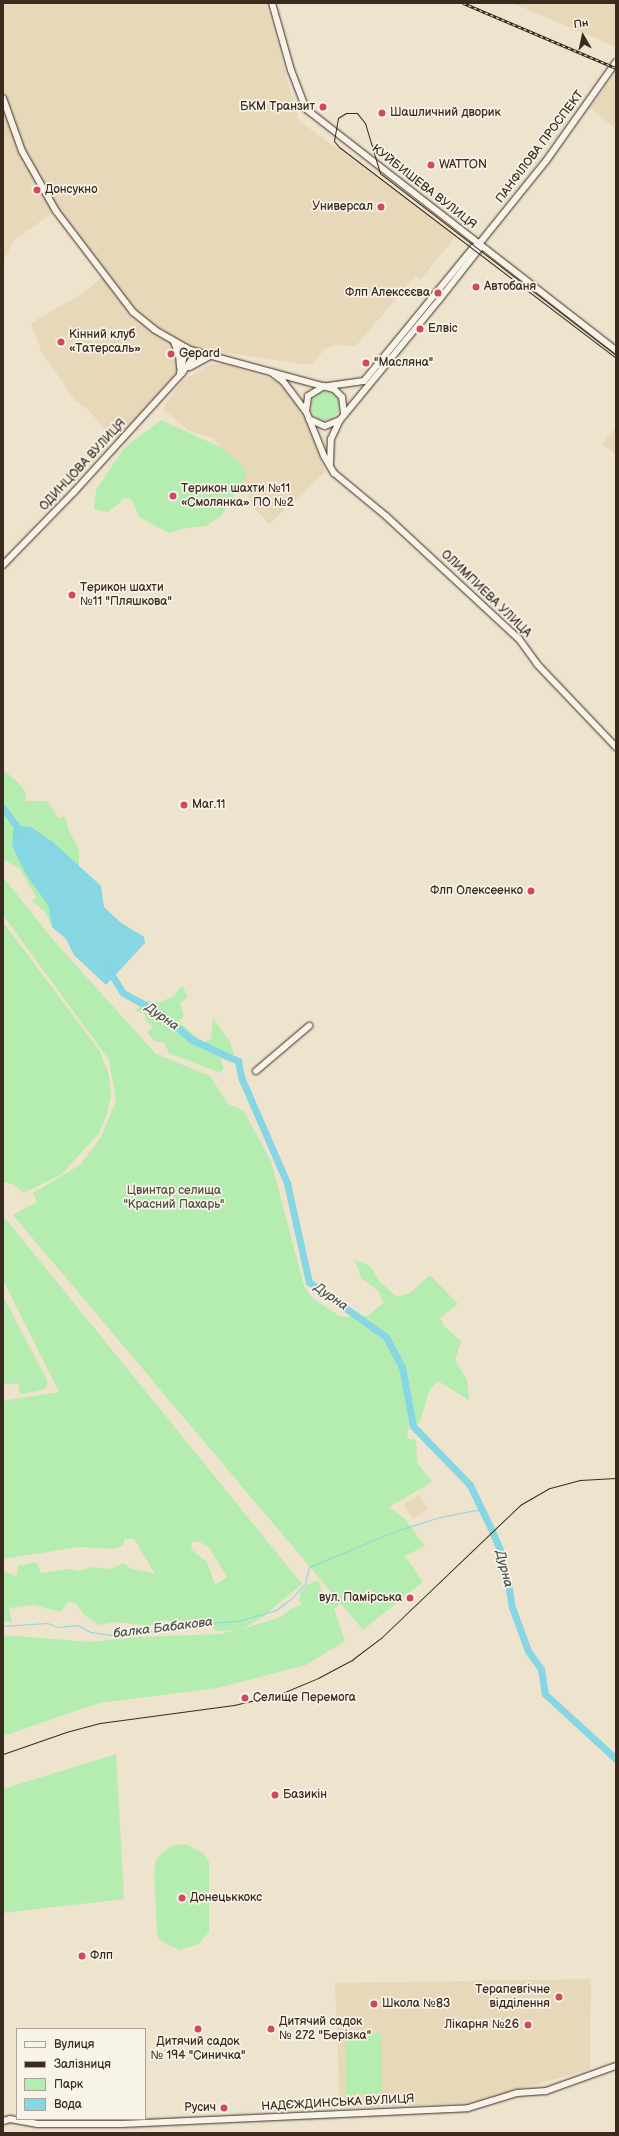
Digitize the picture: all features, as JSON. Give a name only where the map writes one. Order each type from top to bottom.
[{"type":"main road","name":"КУЙБИШЕВА ВУЛИЦЯ","points":[[272,3],[291,70],[306,109],[477,245],[616,350]]},
{"type":"main road","name":"ПАНФІЛОВА ПРОСПЕКТ","points":[[325,386],[364,381],[546,161],[616,62]]},
{"type":"main road","points":[[3,98],[22,151],[56,211],[133,312],[174,342],[196,352],[325,386],[342,397],[344,414]]},
{"type":"main road","points":[[330,468],[331,439],[340,420],[479,249],[477,245]]},
{"type":"main road","points":[[174,342],[179,355],[180,374],[211,356]]},
{"type":"main road","name":"ОДИНЦОВА ВУЛИЦЯ","points":[[180,374],[186,348]]},
{"type":"main road","name":"ОДИНЦОВА ВУЛИЦЯ","points":[[3,565],[74,492],[180,374],[196,352]]},
{"type":"main road","points":[[271,372],[283,381],[306,411],[330,468]]},
{"type":"main road","points":[[306,411],[308,396],[325,386]]},
{"type":"main road","points":[[309,419],[325,426],[340,420]]},
{"type":"main road","name":"ОЛИМПИЕВА УЛИЦА","points":[[330,468],[519,639],[537,664],[616,747]]},
{"type":"main road","points":[[256,1071],[309,1026]]},
{"type":"main road","name":"НАДЄЖДИНСЬКА ВУЛИЦЯ","points":[[19,2120],[37,2124],[122,2124],[468,2108],[517,2093],[546,2091],[616,2066]]},
{"type":"main road","name":"НАДЄЖДИНСЬКА ВУЛИЦЯ","points":[[3,2121],[10,2118],[16,2119]]},
{"type":"shaded area","points":[[3,3],[266,3],[299,121],[457,235],[420,280],[415,276],[356,346],[334,345],[325,349],[311,365],[197,349],[173,339],[135,311],[58,210],[23,150],[3,92]]},
{"type":"shaded area","points":[[512,3],[616,3],[616,43],[614,46]]},
{"type":"shaded area","points":[[614,75],[616,76],[616,129],[590,108]]},
{"type":"shaded area","points":[[3,104],[54,212],[14,240],[3,262]]},
{"type":"shaded area","points":[[103,277],[132,314],[175,347],[179,365],[174,377],[116,441],[88,410],[75,400],[41,351],[31,323],[77,297]]},
{"type":"shaded area","points":[[223,364],[280,382],[296,403],[305,420],[325,472],[269,524],[252,506],[236,466],[213,438],[189,431],[163,409],[182,381],[209,365]]},
{"type":"shaded area","points":[[616,427],[616,455],[602,444]]},
{"type":"shaded area","points":[[419,1495],[428,1509],[413,1519],[404,1505]]},
{"type":"shaded area","points":[[591,1979],[590,2069],[470,2103],[340,2108],[335,1983]]},
{"type":"green space","points":[[325,392],[331,393],[335,396],[338,400],[338,412],[335,416],[331,419],[325,420],[319,419],[315,416],[312,412],[311,406],[312,400],[315,396],[319,393]]},
{"type":"green space","points":[[161,420],[220,447],[239,462],[247,475],[221,516],[206,526],[186,528],[169,533],[139,517],[132,500],[125,498],[108,512],[94,509],[96,490],[124,448]]},
{"type":"green space","points":[[3,770],[18,782],[26,793],[26,801],[47,801],[59,818],[65,816],[69,831],[79,850],[79,866],[101,886],[48,905],[52,927],[45,912],[32,901],[36,897],[20,869],[3,859]]},
{"type":"green space","name":"Цвинтар селища \"Красний Пахарь\"","points":[[3,877],[55,942],[156,1054],[210,1076],[228,1104],[243,1110],[271,1161],[304,1286],[312,1298],[340,1316],[347,1317],[368,1316],[383,1303],[379,1291],[361,1278],[355,1260],[370,1266],[380,1282],[397,1297],[410,1293],[430,1275],[458,1304],[440,1318],[445,1327],[461,1341],[455,1360],[467,1380],[469,1400],[438,1381],[429,1391],[420,1422],[409,1425],[407,1438],[416,1440],[417,1462],[432,1482],[389,1507],[405,1519],[425,1546],[405,1556],[423,1582],[363,1630],[13,1215],[37,1202],[33,1193],[80,1165],[101,1137],[116,1101],[109,1060],[3,915]]},
{"type":"green space","points":[[3,922],[99,1050],[109,1075],[111,1095],[107,1114],[99,1133],[62,1174],[24,1193],[13,1184],[3,1182]]},
{"type":"green space","points":[[182,985],[188,997],[180,1003],[184,1015],[178,1022],[204,1042],[211,1039],[213,1018],[230,1042],[234,1054],[230,1062],[220,1058],[224,1068],[220,1073],[169,1053],[164,1042],[156,1042],[147,1033],[153,1027],[145,1020],[146,1015],[135,1010],[147,1001],[160,1002],[174,996]]},
{"type":"green space","points":[[5,1218],[302,1584],[264,1616],[242,1629],[281,1617],[292,1608],[302,1605],[299,1601],[301,1591],[308,1584],[319,1581],[322,1592],[333,1596],[340,1604],[334,1609],[345,1641],[306,1665],[217,1688],[99,1703],[3,1736],[3,1635],[91,1642],[138,1637],[221,1634],[235,1630],[217,1631],[205,1623],[187,1628],[165,1620],[150,1626],[116,1622],[100,1625],[84,1615],[76,1603],[68,1602],[61,1612],[34,1605],[9,1608],[12,1623],[3,1621],[3,1570],[16,1577],[18,1566],[36,1562],[41,1573],[69,1569],[80,1571],[92,1567],[112,1569],[123,1563],[130,1568],[155,1574],[134,1539],[125,1539],[123,1546],[114,1549],[79,1547],[3,1559],[3,1401],[59,1392],[3,1280],[3,1219]],"holes":[[[192,1542],[200,1542],[210,1549],[227,1577],[215,1585],[207,1562],[191,1549]]]},
{"type":"green space","points":[[3,1296],[47,1380],[47,1386],[43,1390],[20,1394],[18,1383],[3,1385]]},
{"type":"green space","points":[[116,1754],[124,1899],[3,1913],[3,1789]]},
{"type":"green space","name":"Донецьккокс","points":[[185,1844],[203,1853],[209,1862],[209,1932],[199,1944],[180,1950],[162,1942],[157,1935],[154,1870],[156,1860],[162,1853],[171,1846]]},
{"type":"green space","points":[[381,2034],[382,2094],[346,2095],[345,2035]]},
{"type":"water","points":[[14,825],[31,827],[53,842],[101,886],[104,907],[120,922],[144,937],[145,943],[106,985],[74,955],[66,939],[52,927],[48,905],[27,876],[12,846]]},
{"type":"waterway","name":"Дурна","points":[[3,808],[22,833]]},
{"type":"waterway","name":"Дурна","points":[[108,969],[123,993],[162,1014],[192,1040],[238,1061],[241,1077],[287,1183],[309,1282],[386,1337],[402,1367],[413,1426],[470,1485],[492,1531],[503,1557],[500,1566],[508,1583],[512,1607],[528,1651],[541,1669],[545,1694],[616,1759]]},
{"type":"waterway","name":"балка Бабакова","points":[[3,1626],[47,1623],[58,1627],[78,1625],[90,1632],[119,1636],[135,1629],[157,1632],[166,1630],[168,1626],[172,1628],[179,1625],[238,1621],[276,1610],[293,1597],[305,1583],[309,1567],[398,1530],[440,1517],[477,1510],[483,1512]]},
{"type":"tram line","points":[[616,355],[380,173],[365,123],[357,113],[346,113],[338,118],[334,141],[339,147],[616,358]]},
{"type":"tram line","points":[[3,1754],[66,1732],[100,1723],[234,1705],[280,1694],[318,1678],[353,1659],[382,1637],[520,1505],[550,1488],[580,1480],[616,1478]]},
{"type":"railway","points":[[463,3],[616,68]]},
{"type":"place","name":"БКМ Транзит","points":[[323,107]]},
{"type":"place","name":"Шашличний дворик","points":[[382,113]]},
{"type":"place","name":"WATTON","points":[[431,165]]},
{"type":"place","name":"Донсукно","points":[[37,190]]},
{"type":"place","name":"Универсал","points":[[381,207]]},
{"type":"place","name":"Автобаня","points":[[476,287]]},
{"type":"place","name":"Флп Алексєєва","points":[[438,293]]},
{"type":"place","name":"Елвіс","points":[[420,329]]},
{"type":"place","name":"Кінний клуб «Татерсаль»","points":[[61,342]]},
{"type":"place","name":"Gepard","points":[[171,354]]},
{"type":"place","name":"\"Масляна\"","points":[[366,363]]},
{"type":"place","name":"Терикон шахти №11 «Смолянка» ПО №2","points":[[173,496]]},
{"type":"place","name":"Терикон шахти №11 \"Пляшкова\"","points":[[72,595]]},
{"type":"place","name":"Маг.11","points":[[184,805]]},
{"type":"place","name":"Флп Олексеенко","points":[[531,891]]},
{"type":"place","name":"вул. Памірська","points":[[410,1598]]},
{"type":"place","name":"Селище Перемога","points":[[245,1698]]},
{"type":"place","name":"Базикін","points":[[275,1795]]},
{"type":"place","name":"Донецьккокс","points":[[182,1898]]},
{"type":"place","name":"Флп","points":[[82,1956]]},
{"type":"place","name":"Терапевгічне відділення","points":[[559,1997]]},
{"type":"place","name":"Школа №83","points":[[374,2004]]},
{"type":"place","name":"Лікарня №26","points":[[528,2025]]},
{"type":"place","name":"Дитячий садок № 194 \"Синичка\"","points":[[198,2029]]},
{"type":"place","name":"Дитячий садок № 272 \"Берізка\"","points":[[271,2029]]},
{"type":"place","name":"Русич","points":[[224,2108]]}]
